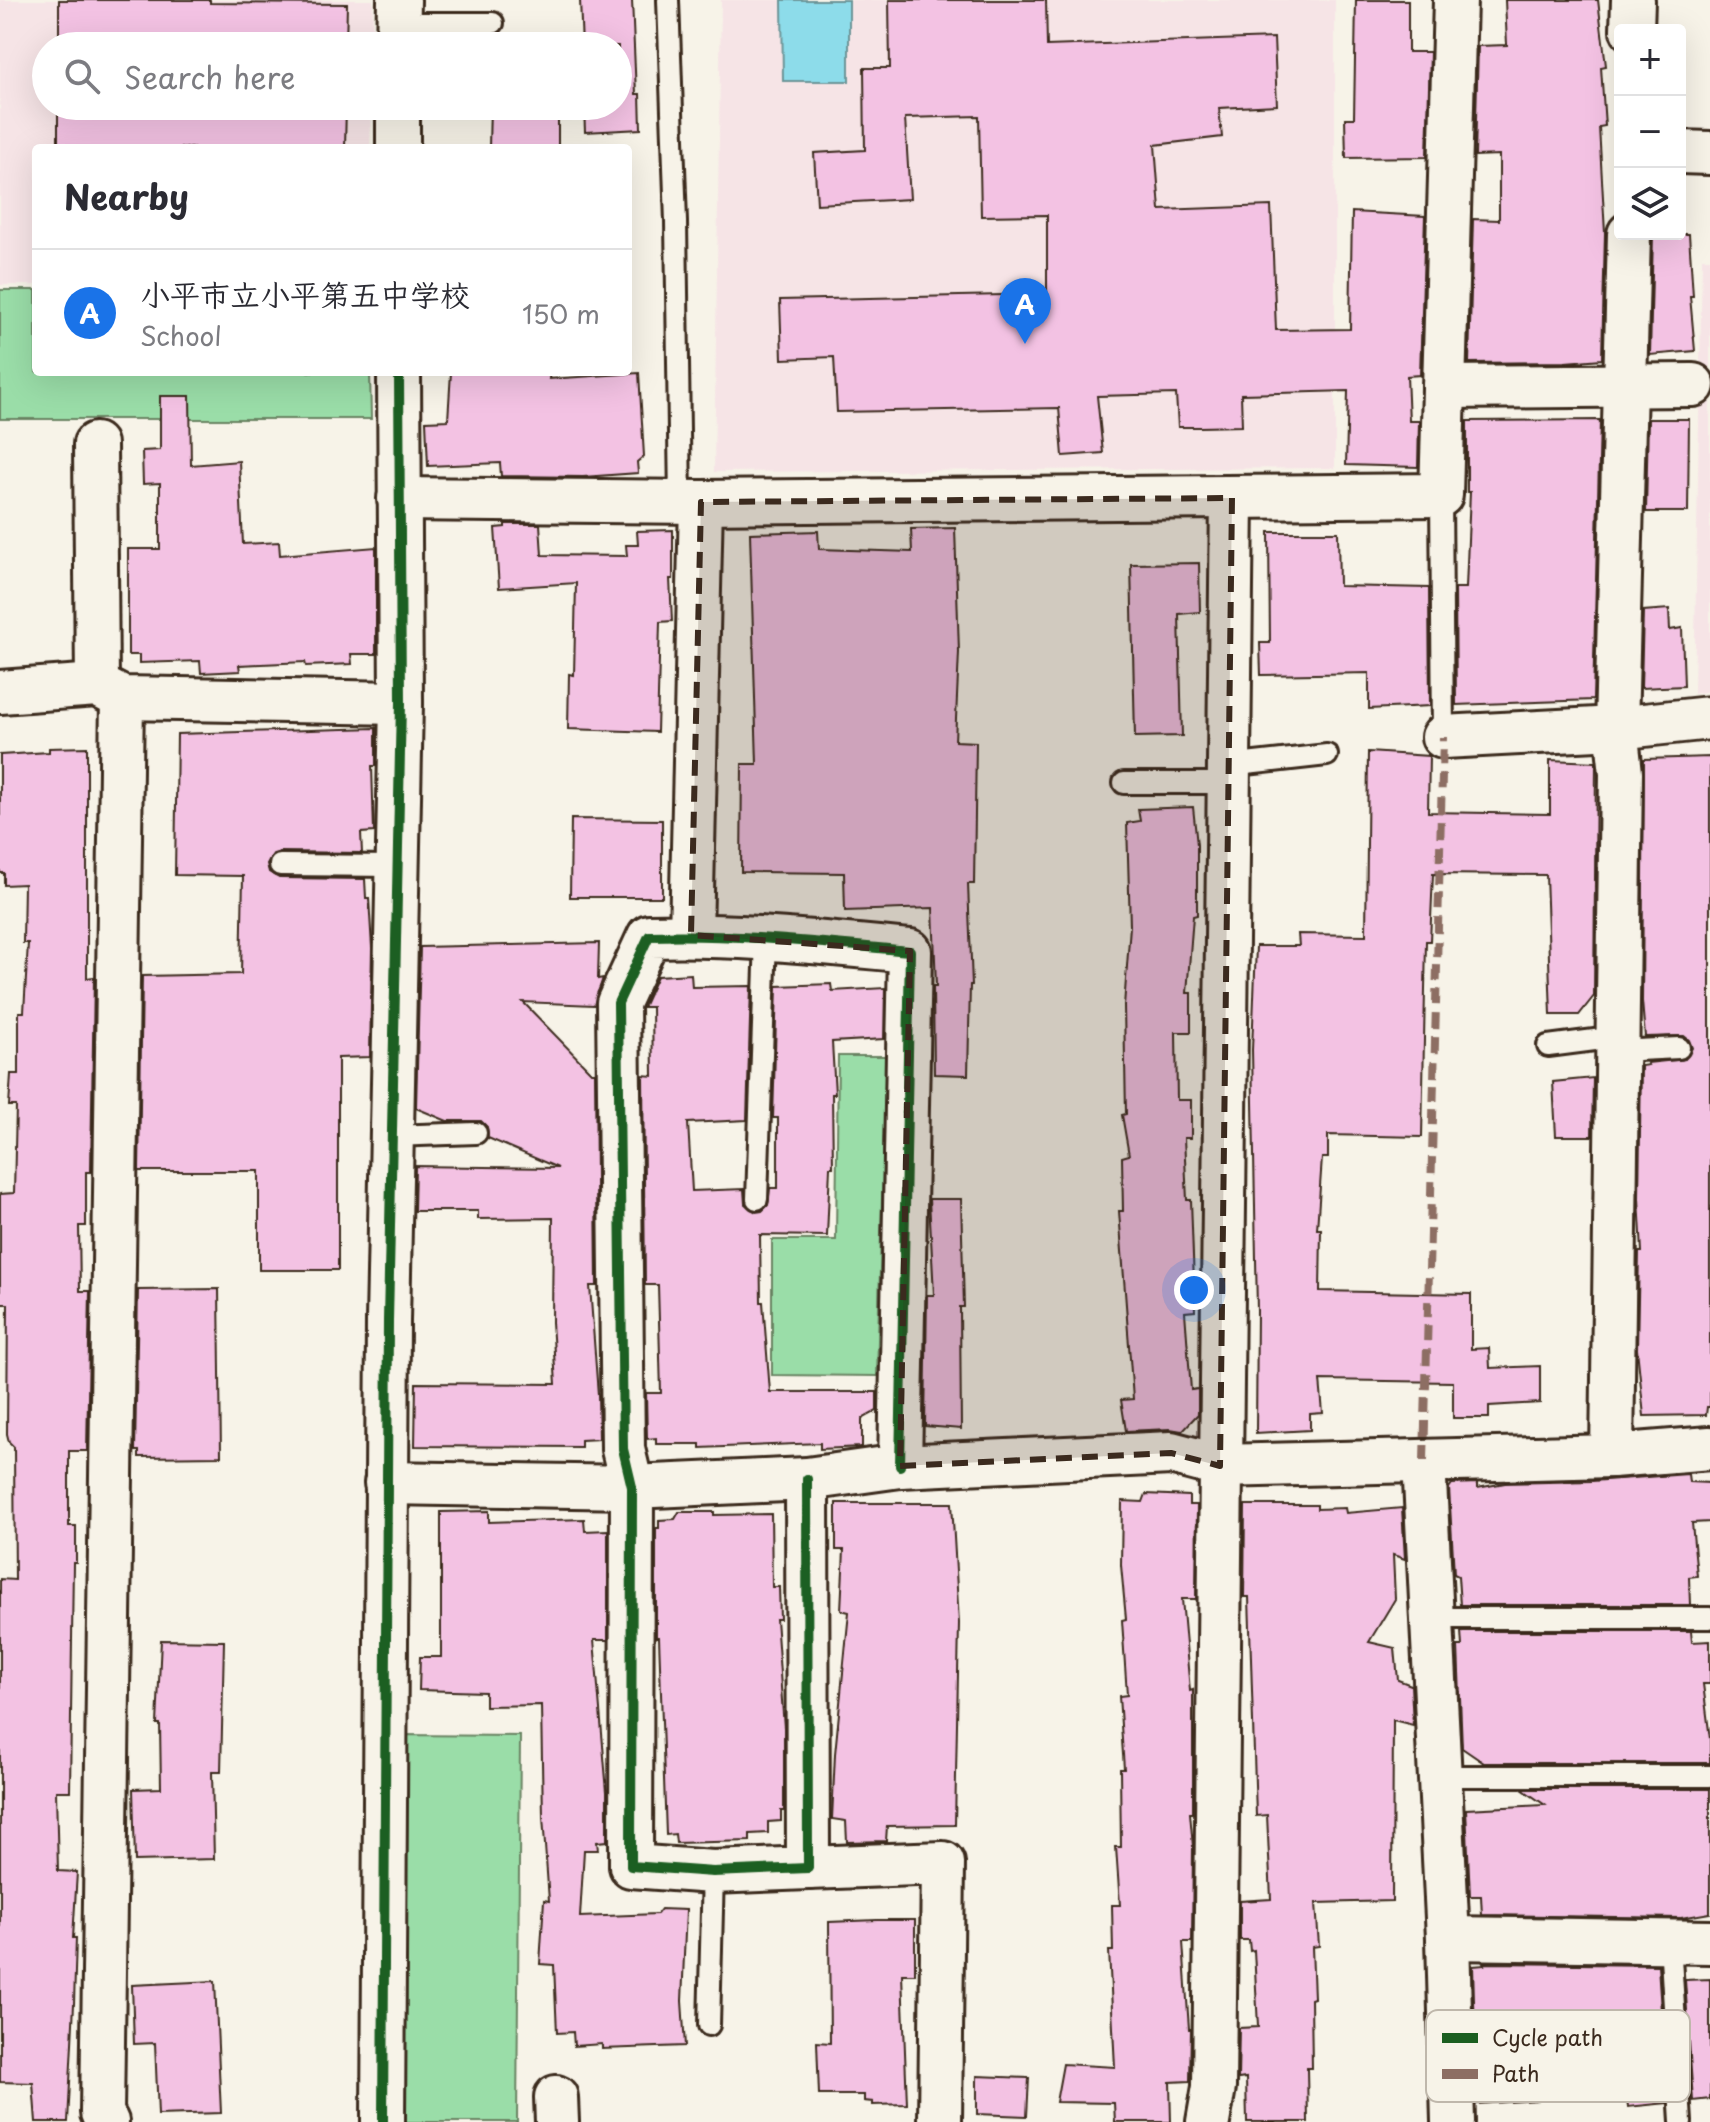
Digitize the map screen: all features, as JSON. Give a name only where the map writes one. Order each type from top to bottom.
[{"type":"street","points":[[399,499],[691,502],[1441,495],[1455,0]]},
{"type":"street","points":[[1632,24],[1633,0]]},
{"type":"street","points":[[398,120],[398,144]]},
{"type":"street","points":[[1686,152],[1710,153]]},
{"type":"street","points":[[1612,1456],[1621,773],[1616,728],[1629,240]]},
{"type":"street","points":[[383,2122],[386,1483],[401,703],[399,376]]},
{"type":"street","points":[[1444,387],[1693,385]]},
{"type":"street","points":[[95,444],[110,691],[102,2113],[107,2122]]},
{"type":"street","points":[[1208,2122],[1214,2087],[1232,498]]},
{"type":"street","points":[[691,502],[691,935]]},
{"type":"street","points":[[0,692],[110,691],[401,703]]},
{"type":"street","points":[[1443,737],[1616,728],[1710,718]]},
{"type":"street","points":[[900,1466],[910,951],[766,938],[649,936],[618,1003],[623,1449],[632,1487],[631,1866],[713,1872],[943,1863],[940,2122]]},
{"type":"street","points":[[386,1483],[632,1487],[807,1479],[900,1466],[1171,1453],[1220,1466],[1612,1456],[1710,1448]]},
{"type":"street","points":[[1424,1461],[1450,2010]]},
{"type":"street","points":[[807,1479],[808,1868]]},
{"type":"street","points":[[1448,1938],[1690,1942]]},
{"type":"street","points":[[1452,2102],[1453,2122]]},
{"type":"lane","points":[[668,0],[691,502]]},
{"type":"lane","points":[[398,23],[493,23]]},
{"type":"lane","points":[[1441,495],[1443,737]]},
{"type":"lane","points":[[1124,783],[1228,774],[1327,755]]},
{"type":"lane","points":[[280,865],[397,866]]},
{"type":"lane","points":[[757,1199],[766,938]]},
{"type":"lane","points":[[1548,1046],[1618,1044],[1679,1048]]},
{"type":"lane","points":[[392,1136],[476,1133]]},
{"type":"lane","points":[[1432,1618],[1710,1618]]},
{"type":"lane","points":[[1440,1776],[1710,1776]]},
{"type":"lane","points":[[709,2025],[713,1872]]},
{"type":"lane","points":[[1687,2010],[1690,1942]]},
{"type":"lane","points":[[1681,2122],[1682,2102]]},
{"type":"highlighted area","points":[[1232,498],[1220,1466],[1171,1453],[900,1466],[910,951],[691,935],[701,502]]},
{"type":"shaded area","points":[[0,0],[373,0],[372,32],[32,32],[32,120],[371,120],[370,144],[32,144],[32,285],[0,285]]},
{"type":"shaded area","points":[[721,0],[1335,0],[1335,468],[714,472]]},
{"type":"shaded area","points":[[1702,258],[1710,258],[1710,691],[1694,694]]},
{"type":"green space","points":[[0,290],[32,290],[32,376],[370,376],[371,419],[0,419]]},
{"type":"green space","points":[[838,1056],[886,1056],[877,1376],[772,1375],[772,1240],[836,1240]]},
{"type":"green space","points":[[399,1735],[520,1736],[517,2122],[402,2122]]},
{"type":"water","points":[[782,0],[849,0],[849,81],[783,81]]},
{"type":"building","points":[[59,0],[347,4],[346,32],[59,32]]},
{"type":"building","points":[[580,0],[632,0],[636,94],[640,94],[641,129],[585,132],[585,120],[632,120],[632,32],[581,32]]},
{"type":"building","points":[[889,0],[1046,0],[1047,46],[1274,38],[1277,105],[1219,108],[1222,137],[1155,145],[1160,210],[1271,206],[1276,330],[1350,329],[1352,212],[1425,216],[1420,375],[1407,376],[1409,421],[1419,421],[1418,467],[1346,465],[1348,391],[1241,394],[1242,426],[1200,427],[1178,427],[1176,394],[1097,396],[1103,453],[1063,456],[1059,408],[837,412],[834,357],[782,359],[780,300],[1047,294],[1047,215],[981,216],[979,116],[905,118],[910,199],[817,204],[814,153],[865,150],[864,68],[890,68]]},
{"type":"building","points":[[1356,0],[1408,0],[1408,52],[1430,52],[1427,157],[1346,158],[1345,118],[1354,118]]},
{"type":"building","points":[[1505,0],[1598,0],[1606,66],[1601,67],[1605,126],[1599,127],[1605,233],[1602,359],[1469,363],[1473,219],[1499,220],[1499,155],[1475,156],[1478,46],[1507,45]]},
{"type":"building","points":[[58,120],[346,120],[345,144],[58,144]]},
{"type":"building","points":[[490,120],[558,120],[558,144],[489,144]]},
{"type":"building","points":[[1686,234],[1689,234],[1695,351],[1650,355],[1653,240],[1686,240]]},
{"type":"building","points":[[639,373],[644,456],[637,462],[638,473],[583,477],[501,476],[500,463],[428,466],[426,421],[448,420],[451,376],[549,376],[549,379],[632,376]]},
{"type":"building","points":[[160,396],[190,396],[191,465],[239,461],[243,544],[279,542],[280,555],[376,547],[376,654],[351,654],[352,664],[306,666],[305,662],[239,665],[240,671],[201,673],[200,661],[139,663],[139,655],[128,655],[128,549],[160,549],[160,483],[143,484],[142,451],[160,450]]},
{"type":"building","points":[[1648,419],[1689,419],[1688,512],[1646,512]]},
{"type":"building","points":[[1600,420],[1593,700],[1456,705],[1455,588],[1466,588],[1470,492],[1467,492],[1467,421]]},
{"type":"building","points":[[505,524],[540,524],[542,555],[627,556],[626,545],[638,545],[637,531],[673,530],[673,579],[670,579],[672,621],[660,622],[657,732],[568,729],[569,674],[574,675],[576,583],[499,588],[495,528],[505,527]]},
{"type":"building","points":[[955,528],[959,652],[955,741],[976,742],[974,884],[968,884],[972,985],[968,1075],[934,1074],[933,986],[936,986],[933,908],[845,911],[844,873],[741,872],[742,764],[757,764],[750,533],[818,531],[819,549],[912,552],[911,529]]},
{"type":"building","points":[[1269,532],[1338,532],[1339,586],[1429,588],[1430,706],[1369,709],[1369,673],[1261,675],[1260,643],[1270,643]]},
{"type":"building","points":[[1199,563],[1200,612],[1179,614],[1182,736],[1135,737],[1131,564]]},
{"type":"building","points":[[1669,609],[1670,630],[1682,628],[1684,686],[1641,688],[1643,611]]},
{"type":"building","points":[[376,728],[376,766],[372,766],[374,832],[361,833],[362,853],[280,852],[273,854],[267,864],[269,872],[279,878],[365,879],[372,948],[370,1057],[338,1058],[338,1270],[259,1270],[259,1171],[139,1171],[142,976],[241,974],[243,876],[175,875],[177,734]]},
{"type":"building","points":[[87,747],[87,978],[94,977],[91,1172],[86,1172],[86,1226],[79,1226],[80,1291],[90,1291],[87,1451],[69,1451],[69,1526],[76,1526],[70,1791],[56,1791],[58,1871],[77,1872],[73,1938],[76,1938],[74,2004],[68,2122],[36,2122],[33,2083],[0,2082],[0,1579],[15,1580],[14,1447],[7,1434],[8,1304],[0,1304],[0,1194],[14,1193],[16,1106],[9,1106],[11,1074],[19,1074],[19,1012],[24,1012],[28,943],[23,943],[24,884],[4,885],[4,873],[0,873],[0,755],[49,752],[49,748]]},
{"type":"building","points":[[1368,752],[1429,756],[1428,812],[1550,814],[1550,760],[1596,762],[1594,996],[1579,1015],[1551,1015],[1546,875],[1433,874],[1430,941],[1426,941],[1422,1137],[1328,1135],[1328,1158],[1322,1158],[1317,1229],[1321,1229],[1320,1291],[1471,1294],[1471,1349],[1489,1348],[1490,1368],[1540,1366],[1540,1403],[1489,1406],[1489,1418],[1453,1418],[1453,1382],[1320,1380],[1323,1413],[1310,1414],[1310,1430],[1256,1433],[1252,1050],[1256,946],[1299,946],[1298,934],[1366,935]]},
{"type":"building","points":[[1710,757],[1710,1407],[1707,1407],[1706,1415],[1644,1416],[1637,1349],[1639,1252],[1642,1252],[1639,1198],[1641,1066],[1685,1059],[1692,1048],[1684,1036],[1645,1037],[1642,1001],[1644,759]]},
{"type":"building","points":[[1193,807],[1197,845],[1197,915],[1193,916],[1187,993],[1191,993],[1191,1032],[1176,1032],[1177,1100],[1191,1100],[1191,1138],[1184,1138],[1187,1200],[1191,1200],[1195,1311],[1185,1312],[1191,1390],[1198,1389],[1198,1414],[1182,1431],[1126,1431],[1121,1400],[1133,1399],[1119,1211],[1123,1211],[1122,1157],[1129,1155],[1122,1115],[1126,1114],[1124,1006],[1130,926],[1127,823],[1140,821],[1138,809]]},
{"type":"building","points":[[571,819],[662,820],[662,897],[570,897]]},
{"type":"building","points":[[599,943],[598,979],[603,978],[594,1005],[523,1002],[591,1072],[595,1072],[597,1286],[590,1286],[599,1439],[581,1440],[581,1447],[415,1446],[416,1383],[556,1384],[552,1322],[553,1218],[478,1219],[478,1211],[414,1211],[415,1166],[558,1168],[488,1138],[487,1127],[481,1121],[447,1121],[416,1108],[420,947]]},
{"type":"building","points":[[691,974],[692,987],[751,986],[747,1120],[688,1123],[692,1191],[744,1189],[745,1204],[756,1212],[768,1205],[770,1188],[778,1188],[778,1118],[773,1118],[777,986],[831,984],[832,991],[885,988],[884,1039],[832,1042],[835,1094],[832,1094],[833,1167],[830,1167],[827,1236],[760,1235],[761,1302],[770,1392],[877,1392],[877,1411],[862,1419],[862,1447],[820,1449],[820,1443],[700,1448],[700,1444],[656,1444],[656,1438],[647,1439],[646,1393],[661,1393],[658,1285],[645,1285],[643,1075],[653,1076],[652,1007],[643,1007],[657,976]]},
{"type":"building","points":[[1593,1078],[1592,1136],[1556,1136],[1553,1082]]},
{"type":"building","points":[[929,1199],[961,1199],[964,1307],[960,1307],[961,1429],[925,1426],[927,1295],[934,1295]]},
{"type":"building","points":[[219,1289],[221,1456],[139,1457],[139,1451],[135,1451],[138,1290]]},
{"type":"building","points":[[1688,1474],[1689,1482],[1710,1483],[1710,1522],[1692,1523],[1697,1576],[1689,1577],[1690,1605],[1460,1605],[1458,1576],[1454,1574],[1449,1488],[1452,1484],[1477,1483],[1477,1488],[1505,1483]]},
{"type":"building","points":[[1146,1494],[1189,1496],[1189,1505],[1197,1505],[1196,1599],[1182,1599],[1190,1691],[1193,1690],[1193,1813],[1190,1813],[1193,1847],[1192,1942],[1183,1942],[1191,2029],[1190,2081],[1170,2082],[1171,2122],[1115,2122],[1114,2103],[1056,2102],[1063,2064],[1115,2067],[1109,1951],[1113,1951],[1112,1905],[1120,1905],[1116,1847],[1121,1847],[1120,1769],[1124,1769],[1119,1696],[1127,1695],[1122,1620],[1126,1619],[1121,1565],[1122,1501],[1143,1502]]},
{"type":"building","points":[[836,1503],[952,1503],[959,1623],[955,1825],[887,1826],[886,1841],[847,1842],[846,1821],[832,1819],[849,1612],[841,1610],[844,1550],[836,1550]]},
{"type":"building","points":[[1245,1505],[1317,1505],[1317,1509],[1345,1508],[1346,1513],[1402,1508],[1405,1559],[1393,1555],[1395,1599],[1369,1642],[1395,1648],[1398,1680],[1411,1685],[1413,1725],[1393,1720],[1392,1901],[1316,1903],[1319,1946],[1312,1947],[1314,1998],[1311,1999],[1312,2068],[1307,2068],[1308,2122],[1247,2122],[1246,2078],[1238,2079],[1239,2028],[1258,2027],[1254,1950],[1250,1951],[1249,1940],[1240,1940],[1240,1901],[1271,1899],[1267,1815],[1256,1816],[1249,1597],[1244,1597]]},
{"type":"building","points":[[489,1511],[489,1522],[584,1519],[585,1531],[608,1530],[608,1640],[594,1640],[607,1792],[607,1841],[597,1842],[598,1850],[584,1850],[580,1917],[657,1914],[661,1909],[686,1910],[682,2001],[685,2046],[602,2049],[602,2044],[574,2046],[573,2032],[557,2033],[554,1965],[540,1964],[544,1900],[549,1901],[543,1817],[541,1705],[485,1706],[485,1692],[419,1690],[420,1657],[441,1657],[441,1512]]},
{"type":"building","points":[[679,1512],[771,1514],[772,1587],[779,1587],[780,1619],[776,1619],[784,1728],[784,1811],[781,1811],[781,1821],[768,1822],[768,1833],[750,1834],[750,1841],[676,1843],[675,1834],[666,1835],[659,1637],[656,1637],[656,1528],[659,1528],[659,1520],[675,1519]]},
{"type":"building","points":[[1461,1631],[1691,1631],[1692,1642],[1710,1641],[1710,1684],[1703,1684],[1710,1763],[1484,1763],[1462,1748],[1458,1646],[1462,1646]]},
{"type":"building","points":[[161,1640],[224,1641],[221,1772],[212,1772],[214,1859],[135,1861],[133,1789],[161,1788],[160,1724],[157,1724]]},
{"type":"building","points":[[1522,1789],[1710,1789],[1710,1913],[1681,1918],[1482,1915],[1481,1896],[1470,1896],[1466,1809],[1545,1805]]},
{"type":"building","points":[[915,1920],[915,1974],[902,1974],[907,2104],[873,2105],[873,2102],[864,2101],[864,2095],[819,2095],[817,2042],[830,2043],[829,1922]]},
{"type":"building","points":[[1658,1965],[1661,2010],[1474,2010],[1473,1966]]},
{"type":"building","points":[[1710,1979],[1710,2099],[1693,2101],[1690,2010],[1687,2010],[1685,1980]]},
{"type":"building","points":[[215,1981],[221,2113],[158,2115],[155,2043],[134,2044],[132,1985]]},
{"type":"building","points":[[977,2076],[1029,2078],[1027,2116],[977,2114]]},
{"type":"building","points":[[1627,2102],[1667,2102],[1667,2103],[1628,2107]]},
{"type":"marked path","points":[[1424,1461],[1443,737]]},
{"type":"cycle path","points":[[383,2122],[388,1321],[401,703],[399,376]]},
{"type":"cycle path","points":[[807,1479],[808,1868],[713,1872],[631,1866],[632,1487],[623,1449],[618,1003],[649,936],[747,937],[910,951],[900,1466]]},
{"type":"place","name":"小平市立小平第五中学校","points":[[1025,344]]}]
